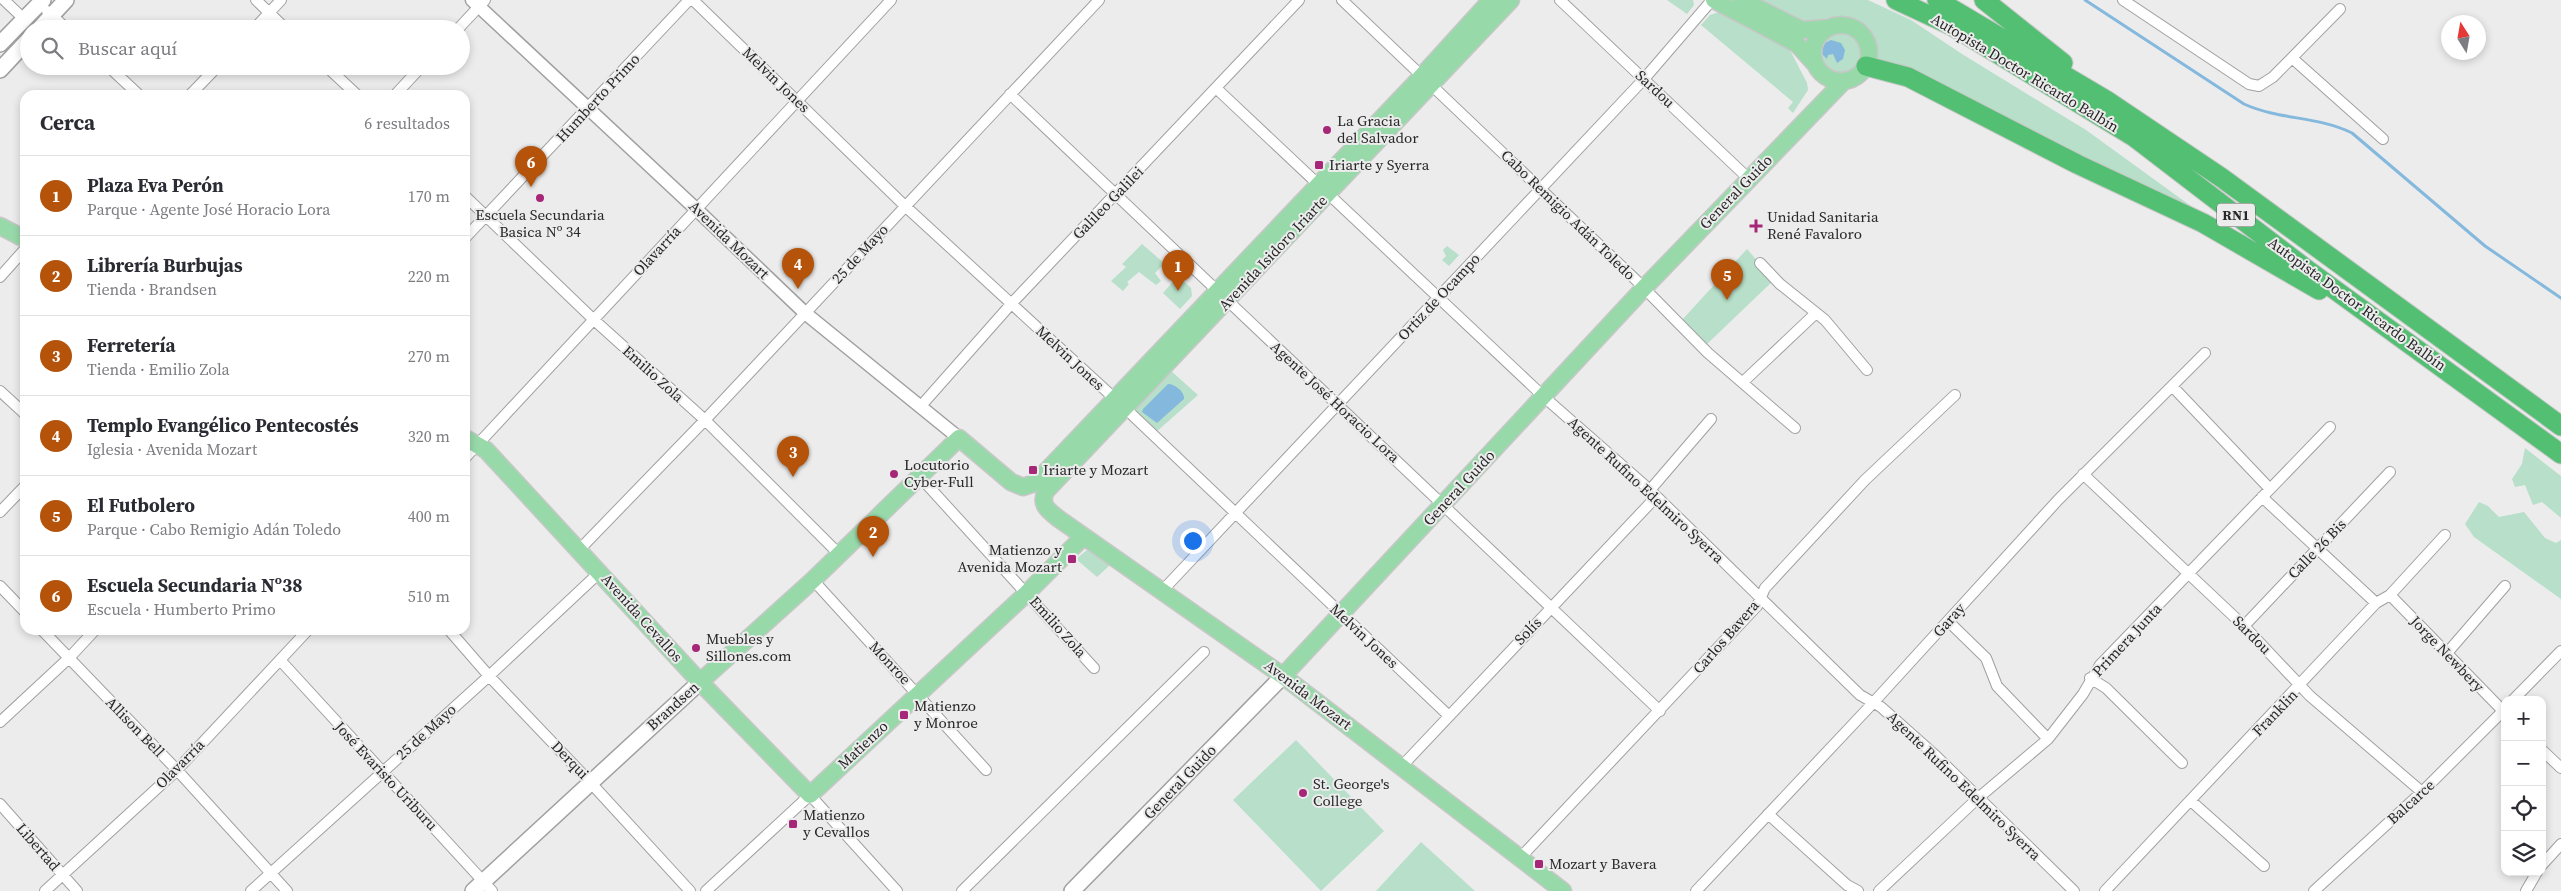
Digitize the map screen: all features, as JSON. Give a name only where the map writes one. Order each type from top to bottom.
[{"type":"highway","name":"Autopista Doctor Ricardo Balbín","points":[[1896,0],[1952,26],[2134,137],[2407,342],[2561,454]]},
{"type":"highway","name":"Autopista Doctor Ricardo Balbín","points":[[1937,0],[2106,100],[2222,178],[2561,426]]},
{"type":"highway","points":[[1984,0],[2106,100]]},
{"type":"highway","points":[[1866,66],[1908,77],[2077,164],[2203,223],[2407,342]]},
{"type":"main road","points":[[47,20],[66,0]]},
{"type":"main road","name":"Avenida Isidoro Iriarte","points":[[1427,80],[1491,0]]},
{"type":"main road","name":"Avenida Isidoro Iriarte","points":[[1046,509],[1043,499],[1046,491],[1120,404],[1427,80],[1511,0]]},
{"type":"main road","points":[[1713,0],[1797,44],[1827,78],[1843,82],[1860,74],[1866,66],[1869,49],[1861,33],[1845,25],[1802,30],[1742,0]]},
{"type":"main road","points":[[24,19],[41,2]]},
{"type":"main road","points":[[0,44],[20,23]]},
{"type":"main road","points":[[1815,66],[1812,49],[1815,41],[1827,28]]},
{"type":"main road","points":[[0,70],[20,49]]},
{"type":"main road","name":"General Guido","points":[[1072,891],[1283,676],[1644,288],[1843,82]]},
{"type":"main road","points":[[0,226],[20,236]]},
{"type":"main road","name":"Avenida Isidoro Iriarte","points":[[1019,487],[1028,487],[1035,483],[1120,404]]},
{"type":"main road","name":"Avenida Mozart","points":[[959,438],[992,468],[1019,487]]},
{"type":"main road","name":"Brandsen","points":[[483,888],[590,782],[813,580],[959,438]]},
{"type":"main road","name":"Avenida Cevallos","points":[[471,441],[486,450],[700,682],[810,795]]},
{"type":"main road","name":"Avenida Mozart","points":[[1046,509],[1283,676],[1563,891]]},
{"type":"main road","name":"Matienzo","points":[[810,795],[1027,593],[1083,536]]},
{"type":"street","points":[[4,0],[24,19]]},
{"type":"street","points":[[256,0],[276,20]]},
{"type":"street","points":[[262,20],[281,0]]},
{"type":"street","name":"Melvin Jones","points":[[691,0],[905,206],[1120,404],[1448,715]]},
{"type":"street","name":"Humberto Primo","points":[[470,233],[691,0]]},
{"type":"street","name":"Olavarría","points":[[471,441],[593,319],[891,0]]},
{"type":"street","name":"25 de Mayo","points":[[579,550],[705,420],[1099,0]]},
{"type":"street","name":"Galileo Galilei","points":[[920,407],[1012,303],[1217,89],[1299,0]]},
{"type":"street","name":"Cabo Remigio Adán Toledo","points":[[1342,0],[1541,188],[1708,353],[1795,428]]},
{"type":"street","name":"Sardou","points":[[1560,0],[1749,179]]},
{"type":"street","name":"Ortiz de Ocampo","points":[[1162,591],[1644,79],[1713,0]]},
{"type":"street","points":[[2123,0],[2249,84],[2259,86],[2266,83],[2340,9]]},
{"type":"street","points":[[41,2],[57,20]]},
{"type":"street","points":[[465,20],[479,2]]},
{"type":"street","name":"Avenida Mozart","points":[[479,2],[588,109],[696,208],[805,313],[959,438]]},
{"type":"street","points":[[2292,58],[2383,140]]},
{"type":"street","points":[[118,75],[134,90]]},
{"type":"street","points":[[195,90],[209,75]]},
{"type":"street","points":[[336,75],[352,90]]},
{"type":"street","points":[[400,90],[414,75]]},
{"type":"street","name":"Agente Rufino Edelmiro Syerra","points":[[1217,89],[1440,296],[1543,396],[1652,493],[1860,695],[1881,707],[1929,750],[1977,799],[2074,891]]},
{"type":"street","name":"Agente José Horacio Lora","points":[[1010,94],[1660,711]]},
{"type":"street","name":"Emilio Zola","points":[[470,201],[593,319],[705,420],[839,554]]},
{"type":"street","points":[[0,277],[20,255]]},
{"type":"street","points":[[1760,264],[1780,284],[1833,328],[1866,370]]},
{"type":"street","points":[[1743,382],[1816,313]]},
{"type":"street","name":"Garay","points":[[1696,891],[1873,703],[2083,474],[2205,353]]},
{"type":"street","points":[[2172,386],[2270,489]]},
{"type":"street","points":[[0,391],[20,409]]},
{"type":"street","name":"Carlos Bavera","points":[[1520,858],[1757,606],[1766,588],[1865,480],[1955,395]]},
{"type":"street","name":"Solís","points":[[1402,766],[1551,607],[1652,493],[1712,419]]},
{"type":"street","name":"Primera Junta","points":[[1879,891],[1977,799],[2048,739],[2083,694],[2090,678],[2100,665],[2330,427]]},
{"type":"street","name":"Calle 26 Bis","points":[[2244,626],[2390,472]]},
{"type":"street","name":"Sardou","points":[[2083,474],[2244,626],[2302,685],[2310,696],[2422,792]]},
{"type":"street","name":"Emilio Zola","points":[[920,478],[1094,668]]},
{"type":"street","points":[[0,512],[20,491]]},
{"type":"street","points":[[2262,497],[2376,603]]},
{"type":"street","name":"Franklin","points":[[2105,891],[2302,685],[2376,603],[2390,595],[2445,535]]},
{"type":"street","name":"25 de Mayo","points":[[251,891],[489,676],[600,572]]},
{"type":"street","name":"Monroe","points":[[813,580],[986,770]]},
{"type":"street","points":[[0,586],[20,607]]},
{"type":"street","points":[[2447,653],[2505,586]]},
{"type":"street","name":"Jorge Newbery","points":[[2390,595],[2501,708]]},
{"type":"street","points":[[1948,621],[1986,658],[1998,686],[2048,739]]},
{"type":"street","name":"Allison Bell","points":[[47,635],[288,891]]},
{"type":"street","points":[[0,722],[91,635]]},
{"type":"street","name":"Olavarría","points":[[45,891],[176,770],[303,635]]},
{"type":"street","name":"Derqui","points":[[452,635],[690,891]]},
{"type":"street","points":[[2518,696],[2561,651]]},
{"type":"street","points":[[962,891],[1204,652]]},
{"type":"street","name":"José Evaristo Uriburu","points":[[280,660],[383,772],[483,888]]},
{"type":"street","points":[[2090,678],[2106,688],[2182,763]]},
{"type":"street","name":"Balcarce","points":[[2314,891],[2351,855],[2422,792],[2501,714]]},
{"type":"street","points":[[2546,754],[2561,768]]},
{"type":"street","name":"Matienzo","points":[[706,891],[810,795]]},
{"type":"street","name":"Avenida Cevallos","points":[[810,795],[897,891]]},
{"type":"street","points":[[2191,801],[2264,866]]},
{"type":"street","name":"Libertad","points":[[0,804],[77,891]]},
{"type":"street","points":[[1768,814],[1847,885],[1858,891]]},
{"type":"street","points":[[2546,861],[2561,844]]},
{"type":"street","points":[[2526,891],[2535,876]]},
{"type":"green space","points":[[1667,0],[1693,0],[1694,5],[1687,14]]},
{"type":"green space","points":[[1752,0],[1868,0],[1911,20],[1962,54],[2086,130],[2206,217],[1880,62],[1875,57],[1874,49],[1867,34],[1857,22],[1842,17],[1833,17],[1813,23],[1801,22]]},
{"type":"green space","points":[[1719,12],[1790,50],[1807,83],[1808,90],[1793,113],[1788,108],[1793,102],[1701,25],[1710,15]]},
{"type":"green space","points":[[1836,28],[1846,28],[1855,32],[1861,38],[1864,43],[1864,61],[1855,72],[1846,76],[1836,76],[1827,72],[1821,66],[1817,57],[1817,47],[1821,38],[1827,32]]},
{"type":"green space","points":[[1142,244],[1172,270],[1169,274],[1161,267],[1155,273],[1161,281],[1156,285],[1139,272],[1127,282],[1129,284],[1123,291],[1111,281],[1126,267],[1122,264]]},
{"type":"green space","points":[[1447,246],[1459,255],[1449,266],[1442,260],[1446,256],[1443,250]]},
{"type":"green space","points":[[1747,249],[1774,280],[1707,344],[1682,320]]},
{"type":"green space","points":[[1178,276],[1191,288],[1192,296],[1180,309],[1163,293]]},
{"type":"green space","points":[[1170,370],[1198,395],[1156,432],[1135,410],[1136,406]]},
{"type":"green space","points":[[2525,448],[2561,476],[2561,518],[2542,502],[2533,505],[2525,485],[2515,487],[2512,479],[2522,464]]},
{"type":"green space","points":[[2479,502],[2488,506],[2499,517],[2524,512],[2545,538],[2556,543],[2561,540],[2561,599],[2474,537],[2465,524]]},
{"type":"green space","points":[[1087,550],[1110,565],[1097,577],[1076,559]]},
{"type":"green space","points":[[1296,740],[1384,831],[1321,891],[1233,800]]},
{"type":"green space","points":[[1421,842],[1475,891],[1376,891]]},
{"type":"water","points":[[1831,40],[1841,43],[1845,50],[1843,59],[1837,63],[1833,54],[1828,55],[1827,59],[1822,54],[1823,44]]},
{"type":"water","points":[[1168,384],[1174,385],[1179,389],[1184,399],[1157,423],[1142,412]]},
{"type":"waterway","points":[[2085,0],[2244,104],[2271,113],[2326,124],[2352,133],[2485,246],[2561,298]]},
{"type":"place","name":"La Gracia del Salvador","points":[[1327,130]]},
{"type":"place","name":"Iriarte y Syerra","points":[[1319,165]]},
{"type":"place","name":"Escuela Secundaria Nº38","points":[[531,187]]},
{"type":"place","name":"Escuela Secundaria Basica Nº 34","points":[[540,198]]},
{"type":"place","name":"Unidad Sanitaria René Favaloro","points":[[1756,226]]},
{"type":"place","name":"Templo Evangélico Pentecostés","points":[[798,289]]},
{"type":"place","name":"Plaza Eva Perón","points":[[1178,291]]},
{"type":"place","name":"El Futbolero","points":[[1727,300]]},
{"type":"place","name":"Iriarte y Mozart","points":[[1033,470]]},
{"type":"place","name":"Locutorio Cyber-Full","points":[[894,474]]},
{"type":"place","name":"Ferretería","points":[[793,477]]},
{"type":"place","name":"Librería Burbujas","points":[[873,557]]},
{"type":"place","name":"Matienzo y Avenida Mozart","points":[[1072,559]]},
{"type":"place","name":"Muebles y Sillones.com","points":[[696,648]]},
{"type":"place","name":"Matienzo y Monroe","points":[[904,715]]},
{"type":"place","name":"St. George's College","points":[[1303,793]]},
{"type":"place","name":"Matienzo y Cevallos","points":[[793,824]]},
{"type":"place","name":"Mozart y Bavera","points":[[1539,864]]}]
